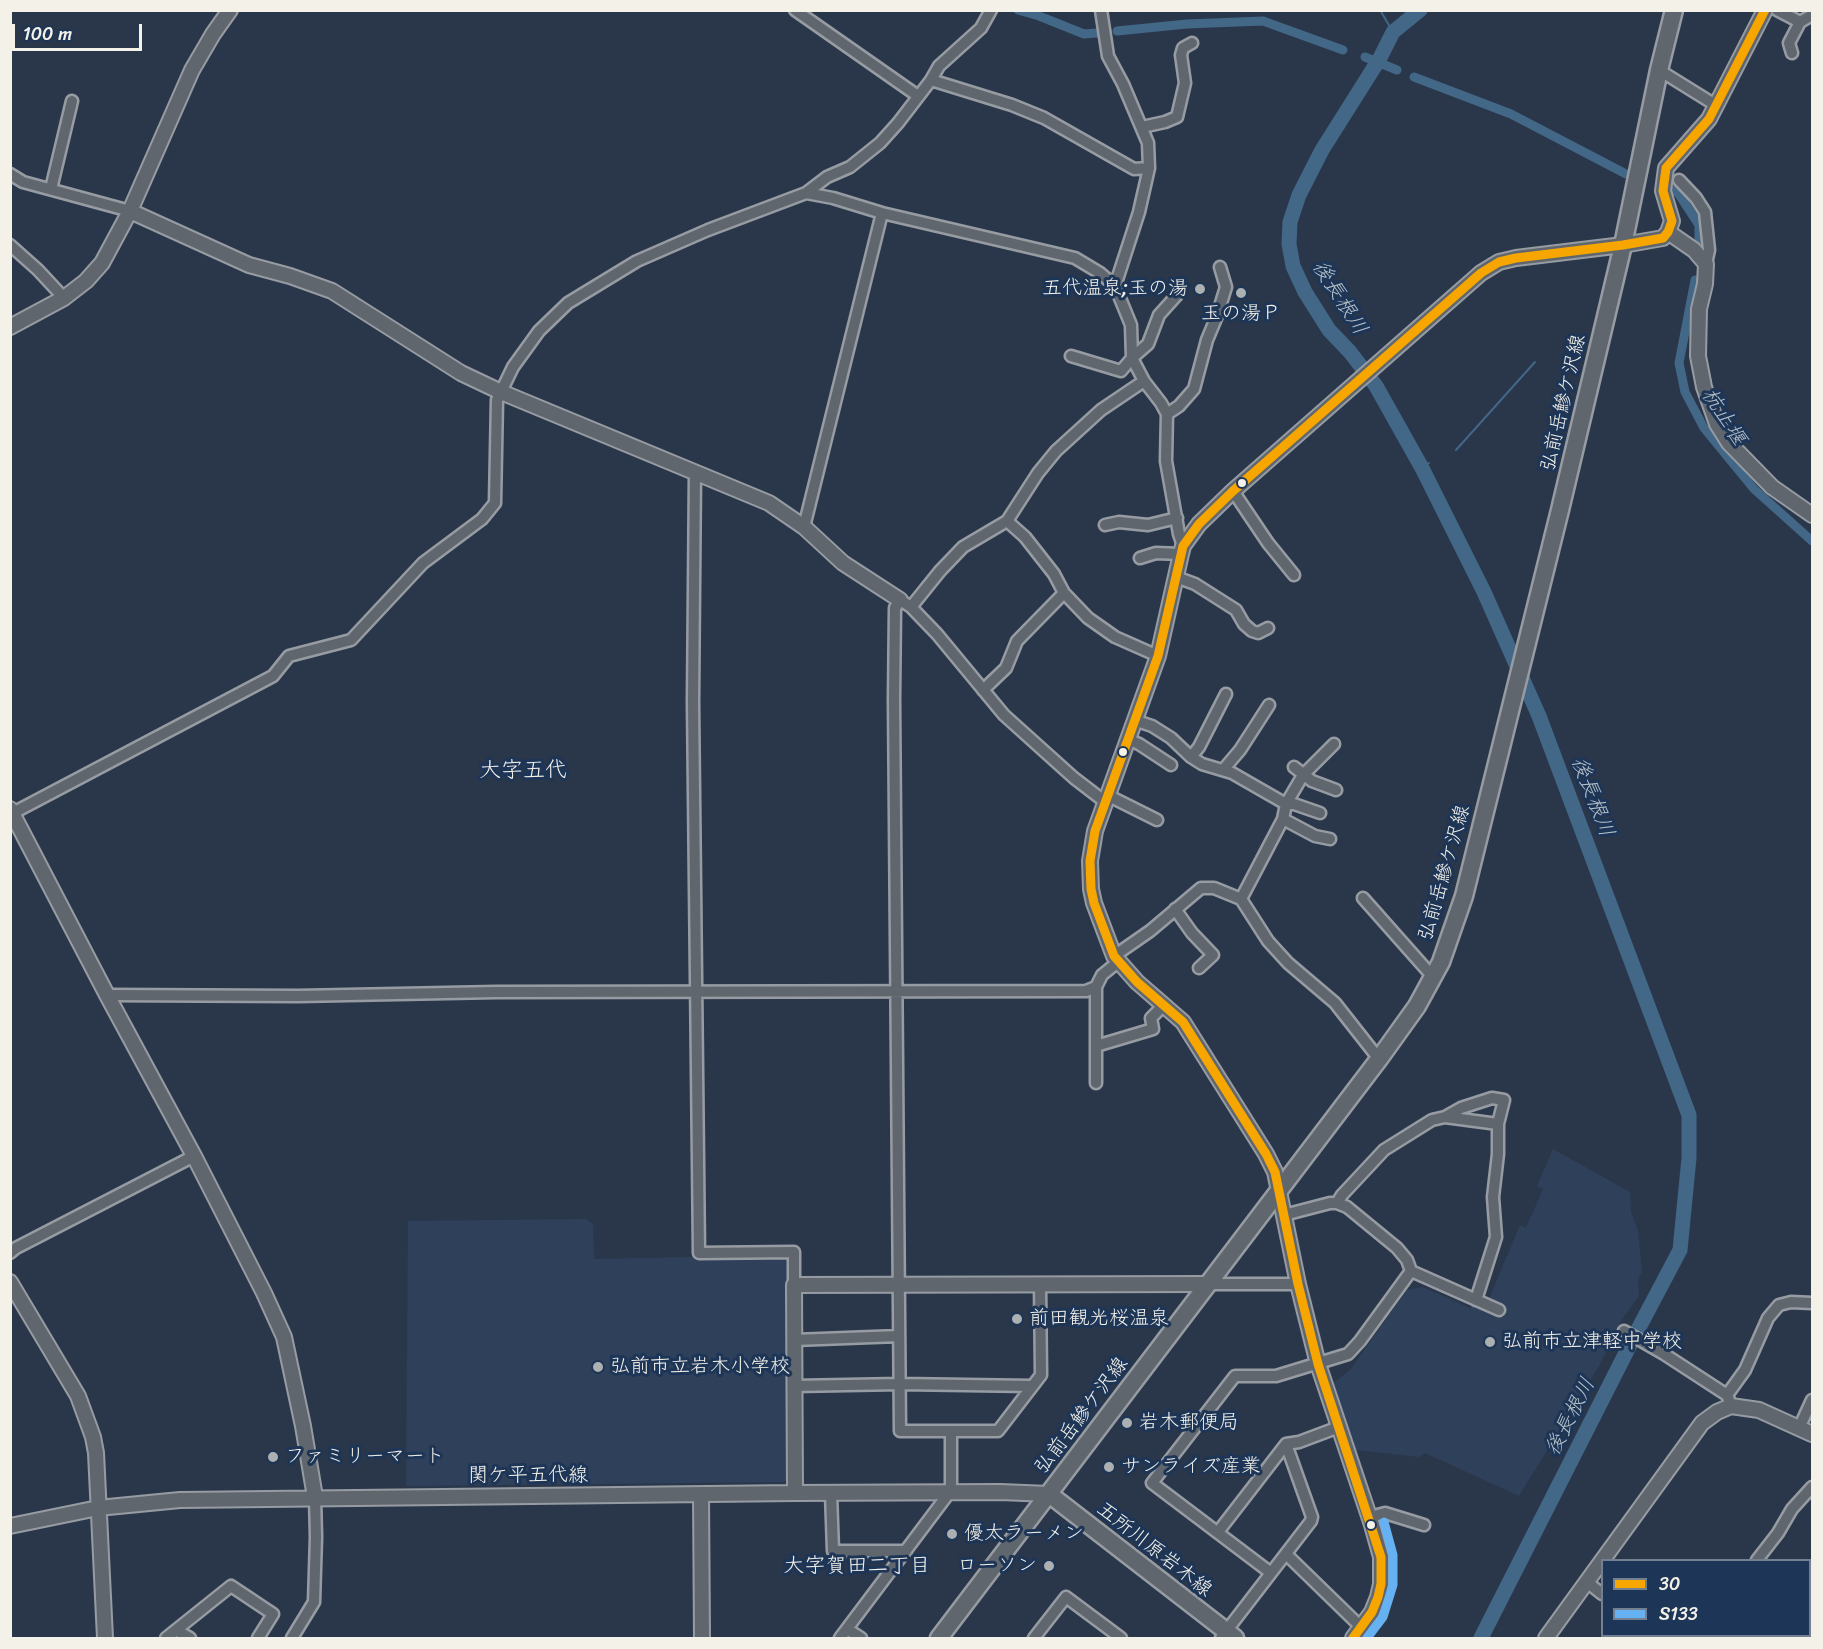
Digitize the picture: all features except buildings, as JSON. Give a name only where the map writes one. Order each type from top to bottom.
[{"type":"main road","name":"弘前岳鰺ケ沢線","points":[[939,1638],[1379,1059],[1417,1006],[1433,977],[1464,896],[1511,709],[1623,245],[1659,70],[1674,10]]},
{"type":"main road","name":"五所川原岩木線","points":[[1049,1494],[1227,1636]]},
{"type":"street","points":[[10,327],[63,298],[86,280],[102,263],[130,211],[192,70],[230,10]]},
{"type":"street","points":[[795,10],[918,96]]},
{"type":"street","points":[[292,1638],[314,1602],[315,1497],[306,1438],[284,1337],[194,1156],[106,995],[12,811],[273,676],[290,656],[351,640],[423,563],[482,519],[495,503],[497,400],[513,368],[539,331],[568,303],[637,261],[708,230],[806,193],[827,177],[850,167],[880,143],[898,123],[939,66],[981,28],[991,10]]},
{"type":"street","points":[[1101,10],[1108,56],[1148,142],[1149,168],[1139,213],[1116,286]]},
{"type":"street","points":[[1286,1554],[1358,1633],[1372,1612],[1381,1584],[1381,1557],[1370,1517],[1318,1364],[1298,1284],[1275,1172],[1219,1076],[1184,1022],[1137,982],[1117,959],[1094,903],[1091,889],[1091,845],[1158,656],[1182,550],[1199,524],[1233,491],[1481,273],[1498,262],[1527,256],[1663,238],[1672,221],[1663,191],[1666,168],[1717,106],[1765,10]]},
{"type":"street","points":[[1777,10],[1800,22]]},
{"type":"street","points":[[1792,53],[1789,43],[1800,22],[1812,15]]},
{"type":"street","points":[[1142,127],[1177,117],[1185,83],[1181,55],[1184,48],[1192,44]]},
{"type":"street","points":[[1659,70],[1717,106]]},
{"type":"street","points":[[931,80],[1012,105],[1044,118],[1134,169],[1149,168]]},
{"type":"street","points":[[51,189],[72,101]]},
{"type":"street","points":[[10,174],[23,182],[130,211],[249,265],[332,291],[461,373],[501,392],[769,503],[804,526],[843,563],[905,603],[937,634],[1004,716],[1074,778],[1106,798],[1157,820]]},
{"type":"street","points":[[1679,180],[1696,198],[1705,212],[1709,250],[1699,309],[1698,356],[1704,387],[1717,424],[1729,443],[1772,486],[1812,515]]},
{"type":"street","points":[[806,193],[1075,258],[1116,286],[1131,325],[1132,358],[1144,381],[1167,414],[1166,461],[1182,550]]},
{"type":"street","points":[[804,526],[882,213]]},
{"type":"street","points":[[1668,232],[1694,250],[1706,264]]},
{"type":"street","points":[[10,245],[39,270],[63,298]]},
{"type":"street","points":[[1167,414],[1179,406],[1194,389],[1207,340],[1226,286],[1220,267]]},
{"type":"street","points":[[1071,356],[1121,371],[1148,344],[1159,315],[1177,295]]},
{"type":"street","points":[[1040,1284],[1041,1375],[998,1431],[900,1431],[895,608],[905,603],[963,548],[1007,521],[1038,473],[1056,451],[1101,410],[1144,381]]},
{"type":"street","points":[[695,472],[693,702],[699,1253],[794,1252],[795,1493]]},
{"type":"street","points":[[1233,491],[1268,543],[1294,575]]},
{"type":"street","points":[[1105,525],[1119,522],[1148,525],[1178,519]]},
{"type":"street","points":[[1007,521],[1025,537],[1054,574],[1064,592],[1088,618],[1115,637],[1158,656]]},
{"type":"street","points":[[1140,558],[1156,553],[1182,550]]},
{"type":"street","points":[[1176,577],[1196,584],[1236,610],[1244,624],[1252,631],[1258,633],[1268,628]]},
{"type":"street","points":[[983,690],[1006,668],[1017,641],[1064,592]]},
{"type":"street","points":[[1191,757],[1199,747],[1226,694]]},
{"type":"street","points":[[1223,770],[1240,750],[1269,705]]},
{"type":"street","points":[[1134,720],[1152,726],[1171,738],[1202,764],[1232,772],[1286,804],[1294,804],[1320,813]]},
{"type":"street","points":[[1127,739],[1139,744],[1171,765]]},
{"type":"street","points":[[1241,899],[1283,819],[1286,804],[1303,775],[1334,744]]},
{"type":"street","points":[[1294,767],[1303,775],[1336,790]]},
{"type":"street","points":[[1283,819],[1316,836],[1329,839]]},
{"type":"street","points":[[1096,1083],[1096,987],[1102,975],[1113,966],[1117,959],[1201,888],[1214,888],[1241,899],[1268,941],[1288,963],[1335,1003],[1379,1059]]},
{"type":"street","points":[[1363,898],[1433,977]]},
{"type":"street","points":[[1174,909],[1213,955],[1199,968]]},
{"type":"street","points":[[106,995],[1086,991],[1096,987]]},
{"type":"street","points":[[1096,1046],[1153,1029],[1151,1018],[1164,1005]]},
{"type":"street","points":[[1337,1203],[1384,1150],[1432,1120],[1492,1098],[1504,1100],[1498,1124],[1493,1209],[1496,1237],[1476,1300]]},
{"type":"street","points":[[1445,1117],[1498,1124]]},
{"type":"street","points":[[10,1253],[26,1242],[194,1156]]},
{"type":"street","points":[[1284,1215],[1337,1203],[1347,1207],[1397,1248],[1407,1260],[1411,1271],[1499,1310]]},
{"type":"street","points":[[1271,1573],[1152,1483],[1235,1376],[1276,1376],[1348,1354],[1411,1271]]},
{"type":"street","points":[[10,1282],[82,1405],[91,1429],[96,1453],[105,1638]]},
{"type":"street","points":[[794,1285],[1298,1284]]},
{"type":"street","points":[[1603,1559],[1702,1424],[1729,1401],[1768,1318],[1779,1305],[1791,1302],[1812,1303]]},
{"type":"street","points":[[1624,1331],[1660,1352],[1729,1401],[1800,1426],[1812,1434]]},
{"type":"street","points":[[794,1340],[899,1336]]},
{"type":"street","points":[[794,1386],[900,1384],[1032,1386]]},
{"type":"street","points":[[1800,1426],[1812,1400]]},
{"type":"street","points":[[1218,1532],[1286,1444],[1299,1442],[1339,1427]]},
{"type":"street","points":[[840,1638],[949,1493],[951,1431]]},
{"type":"street","points":[[1227,1636],[1311,1521],[1286,1444]]},
{"type":"street","points":[[1758,1559],[1778,1533],[1792,1509],[1812,1487]]},
{"type":"street","name":"関ケ平五代線","points":[[10,1526],[98,1508],[180,1500],[795,1493],[1049,1494]]},
{"type":"street","points":[[831,1493],[833,1551],[906,1551]]},
{"type":"street","points":[[701,1494],[702,1638]]},
{"type":"street","points":[[1370,1517],[1385,1513],[1424,1526]]},
{"type":"street","points":[[1546,1638],[1601,1562]]},
{"type":"street","points":[[1587,1581],[1601,1592]]},
{"type":"street","points":[[166,1638],[231,1586],[273,1614],[258,1638]]},
{"type":"street","points":[[1034,1638],[1066,1597],[1121,1638]]},
{"type":"street","points":[[847,1629],[861,1638]]},
{"type":"street","points":[[177,1630],[190,1638]]},
{"type":"shaded area","name":"弘前市立津軽中学校","points":[[1553,1149],[1630,1192],[1631,1212],[1638,1231],[1642,1272],[1638,1279],[1639,1296],[1622,1319],[1599,1366],[1519,1496],[1425,1453],[1419,1457],[1355,1450],[1332,1384],[1350,1370],[1407,1290],[1423,1287],[1470,1308],[1481,1296],[1489,1299],[1520,1225],[1526,1228],[1543,1189],[1537,1186]]},
{"type":"shaded area","name":"弘前市立岩木小学校","points":[[586,1219],[593,1224],[594,1259],[784,1255],[788,1258],[790,1475],[784,1482],[406,1486],[408,1221]]},
{"type":"waterway","name":"杭止堰","points":[[1018,10],[1084,34],[1097,33]]},
{"type":"waterway","points":[[1380,10],[1393,32]]},
{"type":"waterway","name":"後長根川","points":[[1420,10],[1393,32],[1380,58],[1322,150],[1299,195],[1290,222],[1289,244],[1293,266],[1305,292],[1329,330],[1350,352],[1376,386],[1422,468],[1484,592],[1539,716],[1689,1115],[1689,1158],[1680,1250],[1481,1638]]},
{"type":"waterway","name":"杭止堰","points":[[1117,31],[1187,24],[1263,21],[1343,50]]},
{"type":"waterway","name":"杭止堰","points":[[1365,57],[1397,70]]},
{"type":"waterway","name":"杭止堰","points":[[1414,77],[1511,114],[1626,174]]},
{"type":"waterway","name":"杭止堰","points":[[1673,190],[1678,193],[1699,225],[1699,239]]},
{"type":"waterway","name":"杭止堰","points":[[1695,280],[1679,363],[1685,392],[1704,428],[1754,489],[1812,541]]},
{"type":"waterway","points":[[1456,450],[1535,362]]},
{"type":"waterway","points":[[1422,468],[1429,463]]},
{"type":"transit line","name":"30","points":[[1353,1638],[1372,1612],[1378,1597],[1381,1584],[1381,1557],[1318,1364],[1298,1284],[1275,1172],[1183,1022],[1137,982],[1114,956],[1091,889],[1090,861],[1095,831],[1158,656],[1183,546],[1199,524],[1233,491],[1481,273],[1499,262],[1516,258],[1663,238],[1672,221],[1663,191],[1666,168],[1709,119],[1765,10]]},
{"type":"transit line","name":"S133","points":[[1367,1638],[1383,1617],[1393,1585],[1393,1555],[1384,1522]]},
{"type":"place","name":"五代温泉;玉の湯","points":[[1200,289]]},
{"type":"place","name":"玉の湯Ｐ","points":[[1241,293]]},
{"type":"place","name":"前田観光桜温泉","points":[[1017,1319]]},
{"type":"place","name":"弘前市立津軽中学校","points":[[1490,1342]]},
{"type":"place","name":"弘前市立岩木小学校","points":[[598,1367]]},
{"type":"place","name":"岩木郵便局","points":[[1127,1423]]},
{"type":"place","name":"ファミリーマート","points":[[273,1457]]},
{"type":"place","name":"サンライズ産業","points":[[1109,1467]]},
{"type":"place","name":"優太ラーメン","points":[[952,1534]]},
{"type":"place","name":"ローソン","points":[[1049,1566]]},
{"type":"district","name":"大字五代","points":[[523,771]]},
{"type":"district","name":"大字賀田二丁目","points":[[857,1567]]}]
